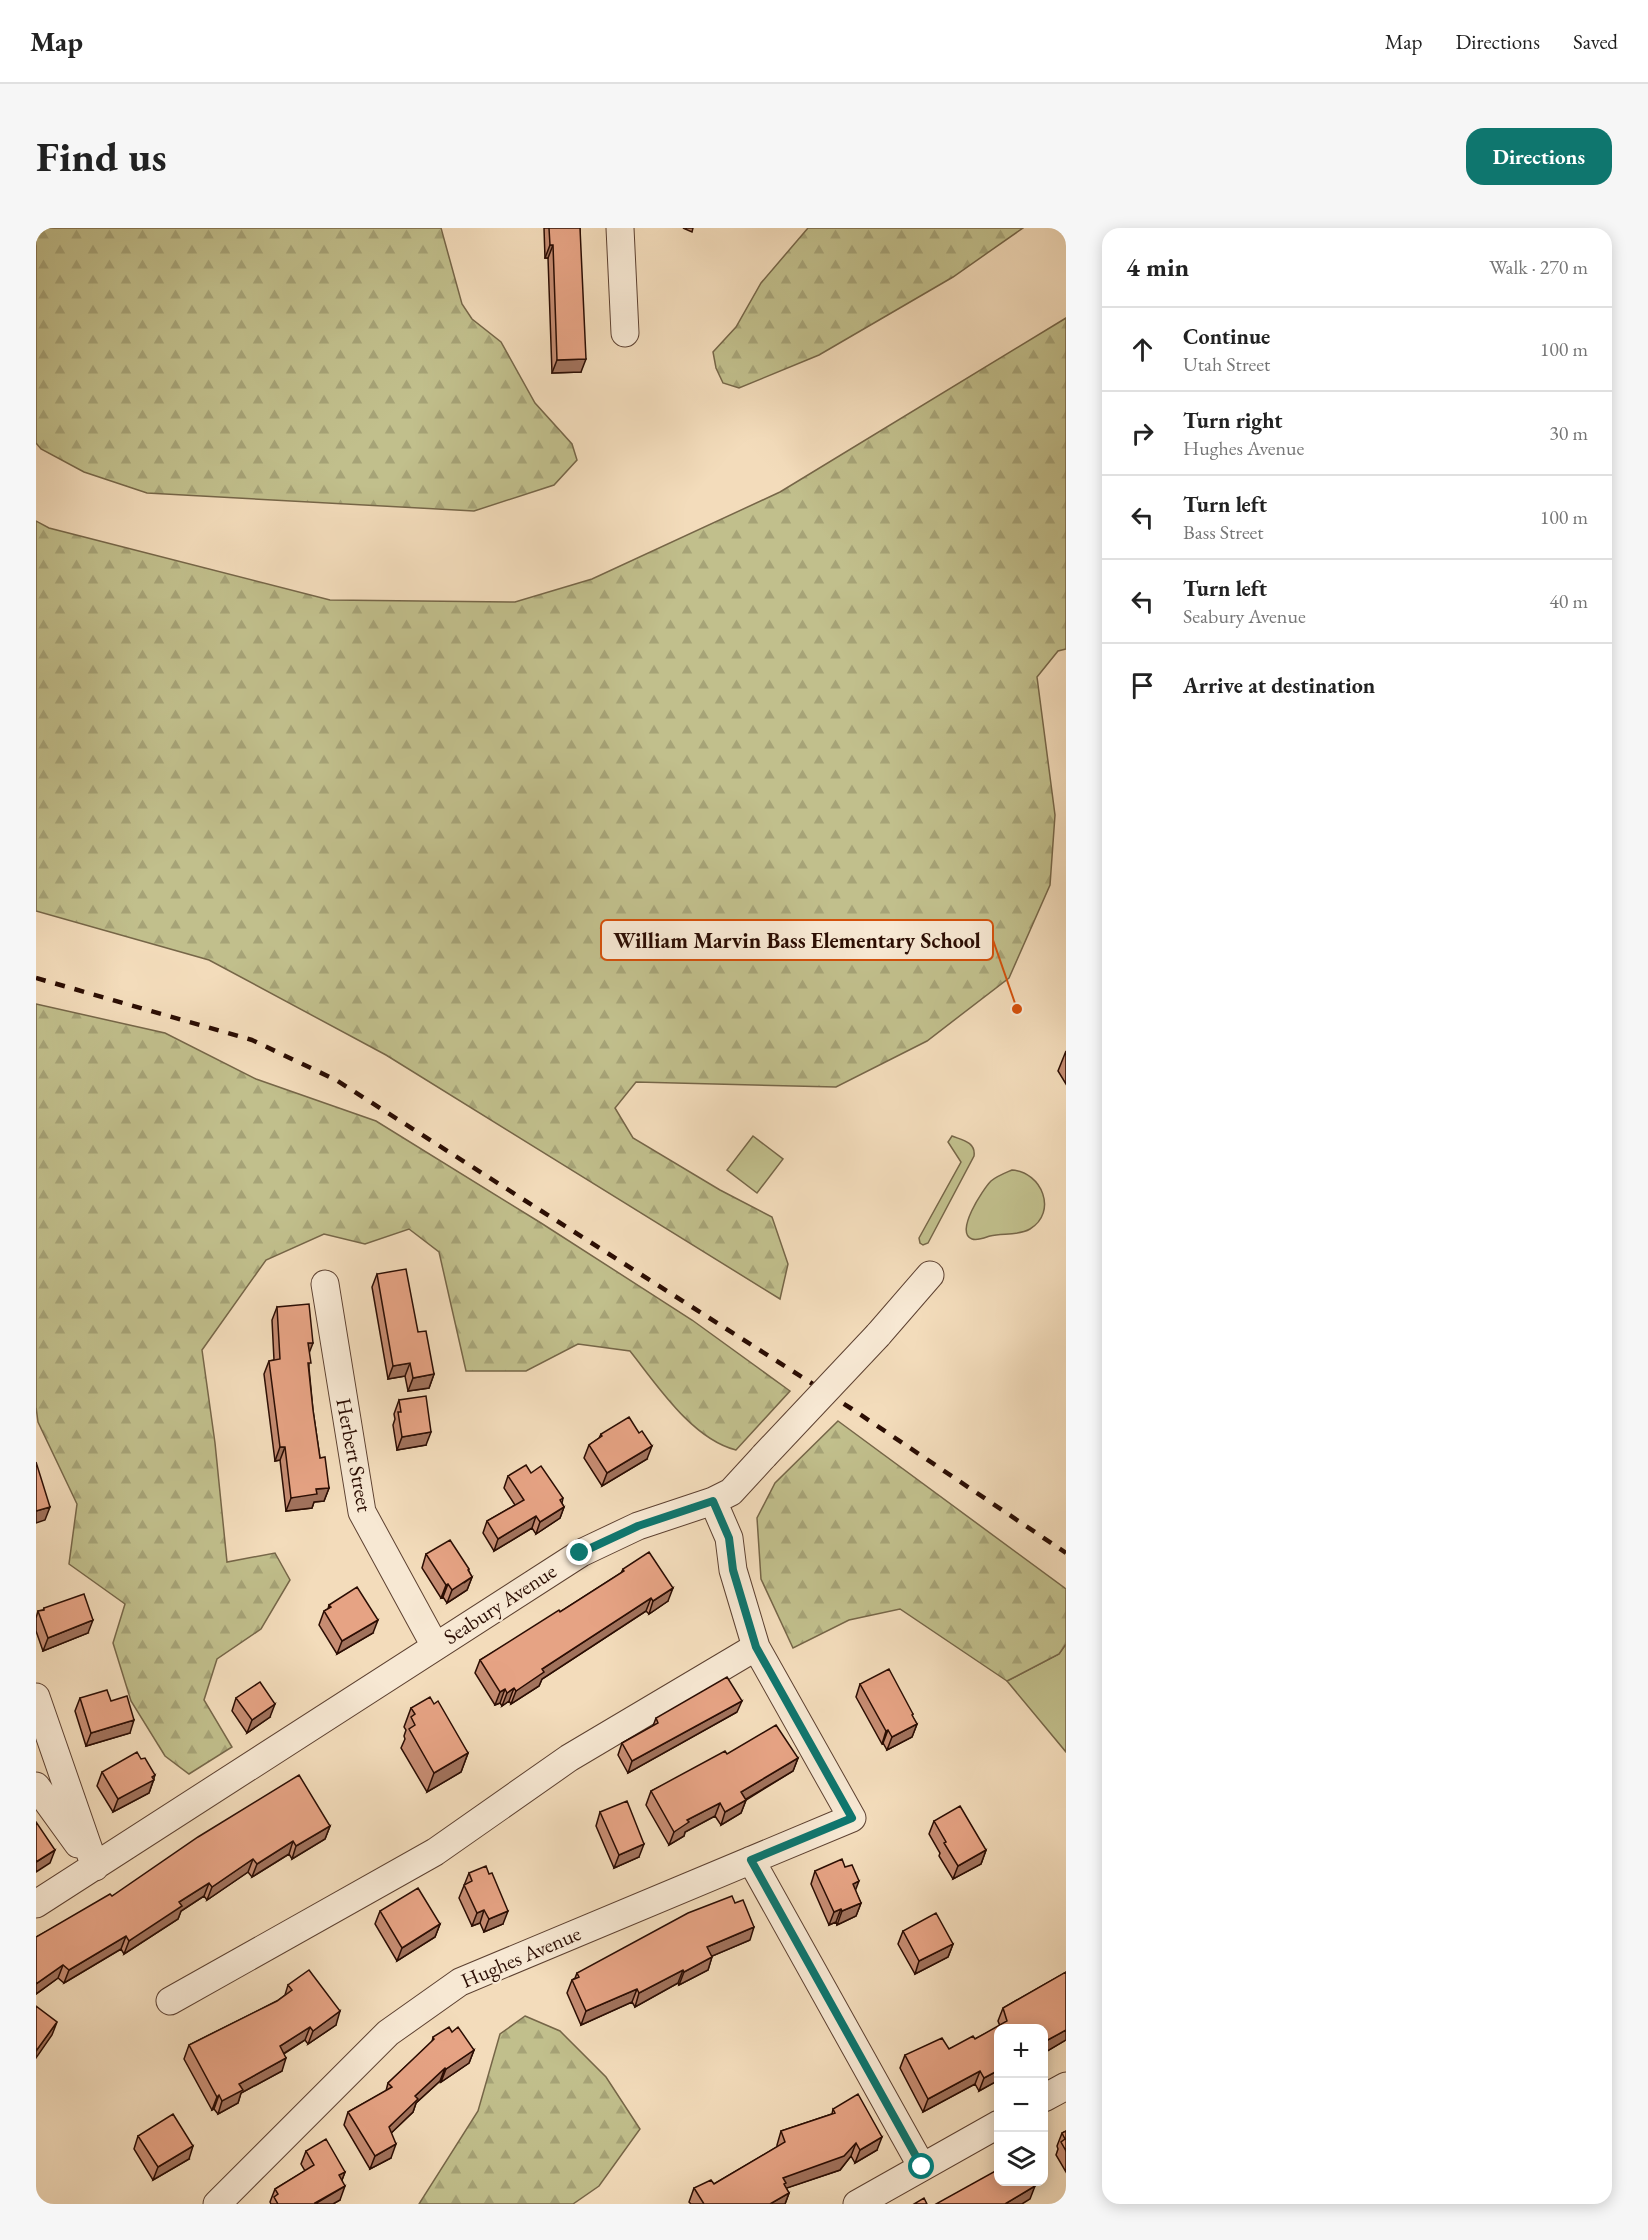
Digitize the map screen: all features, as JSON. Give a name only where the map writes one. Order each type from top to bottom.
[{"type":"street","points":[[621,228],[625,333]]},
{"type":"street","name":"Seabury Avenue","points":[[36,1904],[580,1553],[638,1526],[713,1501],[731,1492],[878,1335],[930,1275]]},
{"type":"street","name":"Herbert Street","points":[[325,1284],[362,1512],[435,1646]]},
{"type":"street","points":[[170,2001],[435,1852],[569,1758],[756,1647],[733,1570],[729,1538],[713,1501]]},
{"type":"street","name":"Hughes Avenue","points":[[217,2204],[388,2033],[460,1982],[852,1818],[756,1647]]},
{"type":"street","points":[[36,1697],[95,1867]]},
{"type":"street","points":[[36,1786],[95,1867]]},
{"type":"street","points":[[751,1860],[922,2167]]},
{"type":"street","points":[[1048,2096],[1066,2086]]},
{"type":"street","points":[[857,2204],[994,2127]]},
{"type":"green space","points":[[36,228],[441,228],[462,304],[472,319],[501,342],[535,403],[572,444],[577,460],[554,485],[474,511],[147,493],[84,472],[41,449],[36,443]]},
{"type":"green space","points":[[808,228],[1023,228],[953,277],[819,355],[739,388],[723,383],[716,368],[713,352],[736,327],[761,283]]},
{"type":"green space","points":[[1066,318],[1066,649],[1058,651],[1037,677],[1055,815],[1050,885],[1009,978],[927,1041],[836,1087],[636,1082],[615,1108],[633,1138],[720,1190],[772,1217],[788,1264],[780,1299],[386,1055],[209,960],[36,911],[36,521],[49,528],[330,600],[515,602],[592,579],[780,492]]},
{"type":"green space","points":[[36,1004],[165,1033],[256,1079],[376,1121],[692,1320],[790,1391],[736,1450],[720,1444],[690,1423],[630,1351],[578,1344],[526,1371],[466,1371],[439,1252],[409,1229],[365,1244],[324,1234],[266,1260],[202,1350],[215,1443],[227,1562],[275,1553],[290,1580],[261,1629],[217,1659],[204,1700],[232,1747],[189,1774],[165,1756],[131,1701],[113,1643],[125,1604],[69,1564],[77,1504],[38,1422],[36,1407]]},
{"type":"green space","points":[[753,1136],[783,1159],[757,1193],[727,1170]]},
{"type":"green space","points":[[952,1136],[971,1145],[974,1156],[928,1243],[923,1245],[919,1238],[961,1162],[948,1142]]},
{"type":"green space","points":[[1012,1170],[1023,1172],[1031,1178],[1043,1194],[1045,1203],[1038,1222],[1021,1233],[972,1239],[967,1235],[966,1229],[977,1201],[991,1181]]},
{"type":"green space","points":[[838,1421],[1066,1589],[1066,1644],[1059,1654],[1007,1681],[900,1609],[849,1620],[793,1648],[761,1579],[757,1518],[775,1483]]},
{"type":"green space","points":[[1066,1644],[1066,1752],[1007,1681],[1059,1654]]},
{"type":"green space","points":[[525,2016],[560,2031],[606,2077],[640,2129],[599,2186],[573,2204],[419,2204],[478,2111],[500,2034]]},
{"type":"building","points":[[549,228],[580,228],[586,359],[557,360],[553,245],[550,245]]},
{"type":"building","points":[[406,1269],[418,1332],[426,1331],[434,1374],[413,1378],[410,1363],[393,1366],[377,1274]]},
{"type":"building","points":[[309,1304],[313,1343],[308,1343],[311,1363],[308,1363],[313,1410],[320,1458],[325,1457],[329,1488],[316,1489],[317,1494],[291,1498],[285,1447],[280,1447],[269,1361],[280,1359],[277,1307]]},
{"type":"building","points":[[426,1396],[431,1432],[402,1437],[398,1412],[401,1412],[399,1400]]},
{"type":"building","points":[[629,1417],[639,1433],[642,1431],[652,1446],[607,1473],[589,1445],[602,1436],[601,1434]]},
{"type":"building","points":[[36,1462],[50,1507],[36,1511]]},
{"type":"building","points":[[526,1465],[531,1473],[541,1466],[563,1498],[560,1500],[564,1507],[540,1522],[536,1516],[498,1539],[487,1521],[524,1500],[508,1476]]},
{"type":"building","points":[[450,1540],[472,1577],[452,1590],[448,1584],[446,1585],[426,1554]]},
{"type":"building","points":[[649,1552],[673,1588],[653,1601],[651,1598],[542,1669],[544,1672],[516,1691],[514,1688],[507,1693],[505,1689],[500,1692],[480,1660],[559,1610],[560,1612]]},
{"type":"building","points":[[357,1587],[378,1620],[342,1641],[324,1611],[331,1607],[329,1605]]},
{"type":"building","points":[[84,1594],[93,1620],[48,1638],[38,1611]]},
{"type":"building","points":[[889,1669],[917,1724],[892,1737],[888,1730],[886,1731],[860,1684]]},
{"type":"building","points":[[727,1677],[742,1701],[632,1761],[622,1743],[658,1723],[656,1718]]},
{"type":"building","points":[[260,1682],[275,1704],[252,1720],[236,1698]]},
{"type":"building","points":[[107,1690],[111,1701],[127,1696],[134,1720],[91,1733],[80,1698]]},
{"type":"building","points":[[430,1697],[434,1704],[438,1701],[468,1753],[434,1773],[409,1729],[415,1725],[411,1717],[415,1714],[411,1708]]},
{"type":"building","points":[[776,1725],[798,1758],[741,1792],[746,1800],[725,1812],[720,1803],[687,1820],[689,1822],[674,1832],[651,1791],[725,1751],[727,1754]]},
{"type":"building","points":[[137,1752],[141,1759],[145,1758],[155,1775],[152,1777],[154,1780],[118,1799],[102,1772]]},
{"type":"building","points":[[299,1775],[330,1826],[296,1846],[293,1841],[257,1864],[253,1859],[212,1887],[209,1883],[179,1902],[182,1906],[129,1941],[126,1936],[69,1970],[63,1965],[36,1984],[36,1937],[110,1894],[112,1896],[198,1837]]},
{"type":"building","points":[[627,1801],[644,1844],[619,1855],[600,1812]]},
{"type":"building","points":[[960,1806],[986,1850],[958,1866],[934,1821]]},
{"type":"building","points":[[36,1822],[55,1850],[36,1862]]},
{"type":"building","points":[[842,1859],[845,1867],[852,1865],[859,1881],[853,1884],[861,1903],[834,1912],[815,1871]]},
{"type":"building","points":[[486,1866],[489,1874],[492,1873],[508,1911],[489,1919],[484,1910],[477,1913],[464,1885],[472,1881],[469,1873]]},
{"type":"building","points":[[418,1888],[440,1924],[402,1948],[380,1911]]},
{"type":"building","points":[[732,1896],[735,1903],[743,1900],[754,1927],[707,1947],[712,1957],[684,1972],[683,1970],[639,1993],[637,1989],[586,2011],[572,1980],[579,1977],[577,1973],[688,1913]]},
{"type":"building","points":[[936,1913],[953,1944],[919,1961],[903,1931]]},
{"type":"building","points":[[309,1970],[340,2011],[313,2031],[310,2027],[280,2046],[286,2058],[239,2084],[243,2090],[222,2101],[219,2095],[217,2097],[189,2045],[277,2001],[292,1990],[288,1985]]},
{"type":"building","points":[[1066,1972],[1066,2030],[1048,2040],[1048,2024],[1002,2024],[1007,2021],[1003,2008]]},
{"type":"building","points":[[36,2006],[57,2022],[36,2051]]},
{"type":"building","points":[[449,2027],[452,2032],[458,2027],[474,2050],[445,2068],[415,2096],[418,2099],[389,2127],[396,2144],[375,2156],[348,2112],[392,2087],[388,2083],[434,2039],[433,2037]]},
{"type":"building","points":[[994,2028],[994,2073],[984,2078],[980,2071],[928,2099],[905,2055],[942,2038],[949,2049],[973,2036],[975,2039]]},
{"type":"building","points":[[858,2094],[882,2137],[860,2150],[856,2143],[844,2156],[783,2178],[789,2193],[770,2204],[704,2204],[694,2188],[711,2180],[714,2184],[785,2142],[781,2131],[835,2113],[833,2109]]},
{"type":"building","points":[[173,2114],[193,2146],[158,2167],[138,2136]]},
{"type":"building","points":[[1066,2131],[1066,2151],[1061,2142],[1065,2139],[1062,2133]]},
{"type":"building","points":[[326,2139],[345,2172],[339,2175],[345,2186],[316,2204],[278,2204],[274,2197],[278,2194],[275,2189],[314,2165],[306,2151]]},
{"type":"building","points":[[994,2172],[994,2186],[1035,2186],[1005,2204],[936,2204]]},
{"type":"building","points":[[924,2198],[927,2204],[914,2204]]},
{"type":"railway","points":[[36,978],[252,1040],[336,1080],[852,1409],[1066,1553]]},
{"type":"place","name":"William Marvin Bass Elementary School","points":[[1017,1009]]},
{"type":"route","points":[[580,1553],[638,1526],[713,1501],[729,1538],[733,1570],[756,1647],[852,1818],[751,1860],[922,2167]]}]
